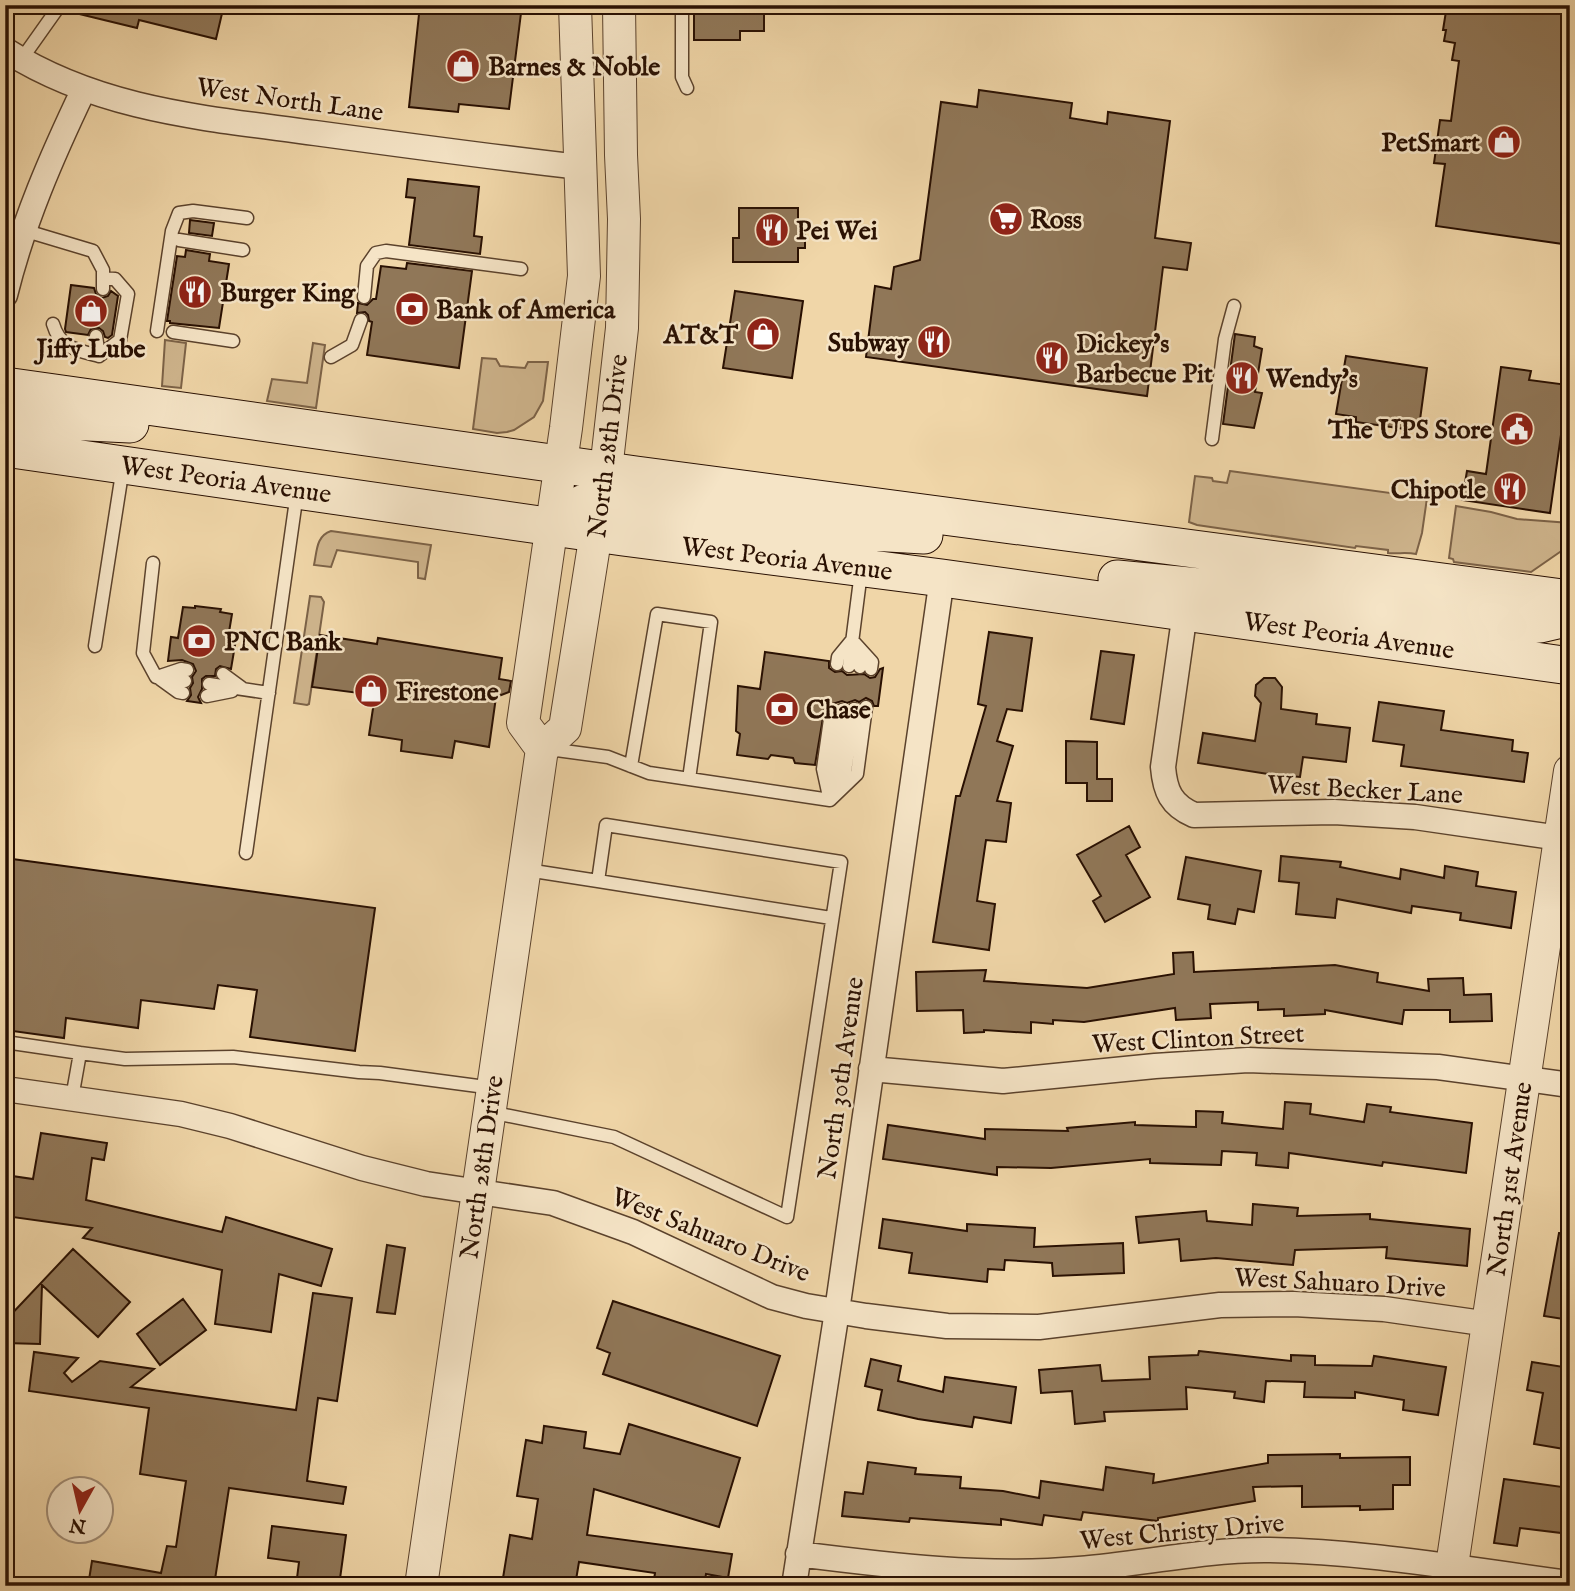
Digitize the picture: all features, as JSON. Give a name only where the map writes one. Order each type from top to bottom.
[{"type":"main road","name":"West Peoria Avenue","points":[[5,386],[560,464],[601,502],[862,568],[1570,666]]},
{"type":"main road","points":[[5,422],[25,419],[100,424],[187,424],[239,418]]},
{"type":"main road","name":"West Peoria Avenue","points":[[5,448],[550,526]]},
{"type":"main road","name":"West Peoria Avenue","points":[[601,502],[1089,534],[1520,593]]},
{"type":"main road","points":[[550,526],[571,509],[584,503],[601,502]]},
{"type":"main road","points":[[1520,593],[1548,584],[1570,570]]},
{"type":"main road","points":[[942,578],[970,572],[1059,574],[1323,599],[1500,622],[1540,624],[1568,617]]},
{"type":"main road","points":[[1520,593],[1568,617]]},
{"type":"street","name":"North 28th Drive","points":[[542,748],[523,723],[584,276],[575,5]]},
{"type":"street","name":"North 28th Drive","points":[[421,1586],[542,748],[565,728],[601,502],[622,328],[624,290],[619,5]]},
{"type":"street","name":"West North Lane","points":[[13,55],[47,75],[136,106],[204,119],[579,167]]},
{"type":"street","points":[[5,295],[14,229],[84,89]]},
{"type":"street","name":"North 30th Avenue","points":[[794,1586],[942,578]]},
{"type":"street","name":"West Becker Lane","points":[[1185,612],[1163,767],[1164,783],[1170,800],[1181,809],[1194,815],[1322,812],[1388,816],[1560,838]]},
{"type":"street","name":"North 31st Avenue","points":[[1450,1576],[1570,771]]},
{"type":"street","name":"West Clinton Street","points":[[870,1069],[1003,1081],[1248,1059],[1438,1067],[1570,1085]]},
{"type":"street","name":"West Sahuaro Drive","points":[[5,1088],[181,1114],[230,1126],[362,1168],[426,1184],[553,1203],[633,1232],[772,1297],[836,1311],[947,1326],[1039,1326],[1220,1305],[1294,1304],[1384,1309],[1489,1324]]},
{"type":"street","name":"West Christy Drive","points":[[798,1554],[912,1569],[969,1571],[1078,1569],[1208,1553],[1261,1550],[1368,1555],[1450,1576],[1570,1583]]},
{"type":"lane","points":[[13,55],[61,5]]},
{"type":"lane","points":[[682,5],[682,77],[687,88]]},
{"type":"lane","points":[[157,331],[172,231],[179,214],[193,211],[247,218]]},
{"type":"lane","points":[[14,229],[93,251],[101,264],[103,284],[115,279],[128,294],[120,340],[99,356]]},
{"type":"lane","points":[[179,240],[243,250]]},
{"type":"lane","points":[[364,297],[367,266],[376,253],[386,251],[521,269]]},
{"type":"lane","points":[[1212,439],[1225,339],[1234,306]]},
{"type":"lane","points":[[331,357],[352,345],[361,320]]},
{"type":"lane","points":[[53,324],[57,338],[74,350],[99,356]]},
{"type":"lane","points":[[173,332],[233,341]]},
{"type":"lane","points":[[96,336],[99,356]]},
{"type":"lane","points":[[95,646],[123,464]]},
{"type":"lane","points":[[246,853],[298,489]]},
{"type":"lane","points":[[153,563],[143,653],[156,677],[178,692],[185,681],[181,669],[156,677]]},
{"type":"lane","points":[[852,640],[861,660],[854,667],[838,657],[852,640],[862,568]]},
{"type":"lane","points":[[631,766],[657,614],[711,622],[689,779]]},
{"type":"lane","points":[[223,674],[243,689]]},
{"type":"lane","points":[[208,690],[243,689],[269,693]]},
{"type":"lane","points":[[848,709],[857,774],[830,800],[848,709]]},
{"type":"lane","points":[[542,748],[608,757],[649,774],[830,800]]},
{"type":"lane","points":[[5,1042],[125,1059],[233,1057],[380,1073],[491,1100],[614,1138],[787,1217],[841,862],[606,825],[598,881]]},
{"type":"lane","points":[[524,870],[831,918]]},
{"type":"lane","points":[[72,1098],[80,1053]]},
{"type":"shaded area","points":[[165,340],[186,343],[181,388],[162,386]]},
{"type":"shaded area","points":[[313,343],[325,345],[316,408],[267,401],[272,379],[307,383]]},
{"type":"shaded area","points":[[482,358],[496,359],[500,366],[525,368],[528,362],[548,362],[543,401],[534,417],[514,430],[497,433],[473,429]]},
{"type":"shaded area","points":[[1230,471],[1427,498],[1416,554],[1388,553],[1388,550],[1355,548],[1189,522],[1195,476],[1227,483]]},
{"type":"shaded area","points":[[1456,506],[1517,519],[1570,523],[1570,545],[1531,572],[1454,562],[1449,558]]},
{"type":"shaded area","points":[[331,531],[431,545],[425,579],[418,578],[418,562],[337,550],[331,567],[314,565],[322,536]]},
{"type":"shaded area","points":[[310,596],[321,597],[324,602],[307,705],[294,703]]},
{"type":"building","points":[[72,5],[224,5],[216,39],[139,20],[137,28],[71,12]]},
{"type":"building","name":"Barnes & Noble","points":[[420,5],[522,5],[509,109],[459,104],[458,112],[409,107]]},
{"type":"building","points":[[694,5],[764,5],[764,31],[740,31],[740,40],[694,40]]},
{"type":"building","name":"PetSmart","points":[[1447,5],[1570,5],[1570,245],[1436,226],[1445,164],[1434,163],[1440,120],[1451,121],[1459,61],[1452,60],[1455,43],[1444,41]]},
{"type":"building","points":[[979,90],[1072,103],[1070,118],[1107,124],[1108,112],[1170,121],[1155,238],[1191,243],[1187,270],[1163,267],[1147,396],[866,357],[875,286],[891,289],[894,267],[920,260],[941,102],[977,107]]},
{"type":"building","points":[[408,179],[479,187],[474,236],[482,237],[480,254],[409,245],[415,198],[406,197]]},
{"type":"building","name":"Pei Wei","points":[[739,208],[798,208],[798,223],[805,223],[805,248],[798,248],[798,262],[733,262],[733,238],[739,238]]},
{"type":"building","points":[[190,220],[214,223],[212,236],[189,233]]},
{"type":"building","name":"Burger King","points":[[186,250],[210,254],[209,261],[229,264],[219,328],[167,321],[177,256],[185,257]]},
{"type":"building","name":"Bank of America","points":[[407,263],[472,271],[459,368],[367,355],[372,322],[365,312],[357,313],[358,303],[367,305],[376,299],[381,266],[406,269]]},
{"type":"building","name":"Jiffy Lube","points":[[71,285],[94,288],[96,294],[102,298],[108,296],[111,291],[118,296],[112,335],[105,337],[99,328],[91,329],[88,335],[66,332]]},
{"type":"building","name":"AT&T","points":[[735,291],[803,301],[792,378],[723,368]]},
{"type":"building","name":"Wendy's","points":[[1235,334],[1255,337],[1254,346],[1262,349],[1255,392],[1262,393],[1254,428],[1223,424]]},
{"type":"building","points":[[1346,356],[1427,368],[1419,427],[1405,425],[1405,429],[1356,422],[1356,417],[1336,414]]},
{"type":"building","points":[[1501,367],[1531,371],[1529,380],[1568,385],[1550,513],[1462,500],[1467,471],[1486,474]]},
{"type":"building","name":"PNC Bank","points":[[183,607],[221,609],[220,612],[232,614],[227,644],[235,645],[231,669],[220,666],[216,669],[215,676],[202,679],[202,689],[198,697],[201,703],[187,701],[191,695],[192,677],[196,671],[193,664],[182,660],[168,661],[171,637],[178,638]]},
{"type":"building","points":[[989,632],[1032,638],[1022,711],[1007,709],[997,741],[1013,746],[997,801],[1011,803],[1006,842],[986,840],[977,901],[995,904],[989,950],[933,942],[956,796],[960,796],[986,706],[978,704]]},
{"type":"building","points":[[320,635],[377,644],[378,638],[502,658],[499,679],[511,681],[509,692],[496,697],[489,747],[455,741],[452,758],[401,751],[402,740],[369,735],[375,695],[312,687]]},
{"type":"building","points":[[1101,651],[1134,655],[1124,724],[1091,719]]},
{"type":"building","name":"Chase","points":[[765,652],[829,661],[829,668],[847,675],[864,674],[870,678],[875,677],[883,668],[878,706],[874,706],[872,701],[866,698],[859,702],[842,701],[825,706],[815,765],[795,763],[793,758],[771,755],[768,759],[737,755],[740,734],[736,731],[738,686],[760,689]]},
{"type":"building","points":[[1264,678],[1275,678],[1282,687],[1281,709],[1317,714],[1316,724],[1350,728],[1346,762],[1303,757],[1300,777],[1198,763],[1203,733],[1255,741],[1261,703],[1255,696],[1256,685]]},
{"type":"building","points":[[1379,702],[1444,711],[1441,730],[1513,740],[1512,751],[1528,753],[1524,782],[1401,766],[1404,745],[1373,741]]},
{"type":"building","points":[[1066,741],[1097,742],[1097,779],[1112,779],[1112,801],[1087,801],[1087,783],[1066,783]]},
{"type":"building","points":[[1129,826],[1140,847],[1126,855],[1150,897],[1105,922],[1093,901],[1101,896],[1077,855]]},
{"type":"building","points":[[1281,856],[1341,862],[1340,867],[1400,879],[1401,869],[1444,878],[1445,866],[1478,872],[1476,886],[1516,892],[1511,928],[1460,920],[1461,913],[1412,906],[1411,913],[1337,899],[1335,918],[1296,914],[1299,883],[1279,881]]},
{"type":"building","points":[[1186,857],[1261,871],[1254,912],[1238,909],[1235,924],[1208,919],[1210,905],[1178,899]]},
{"type":"building","points":[[5,858],[375,908],[355,1051],[250,1037],[257,990],[218,985],[214,1009],[141,1000],[138,1028],[66,1018],[64,1038],[5,1030]]},
{"type":"building","points":[[1193,952],[1194,972],[1335,965],[1378,973],[1377,982],[1429,991],[1428,979],[1463,978],[1464,995],[1491,994],[1492,1021],[1450,1022],[1450,1010],[1404,1010],[1402,1024],[1325,1010],[1325,1014],[1284,1016],[1284,1009],[1258,1010],[1258,1002],[1210,1004],[1211,1018],[1176,1020],[1175,1008],[1084,1022],[1031,1022],[1031,1033],[984,1030],[964,1033],[963,1010],[917,1011],[916,972],[986,970],[984,981],[1087,988],[1174,974],[1173,953]]},
{"type":"building","points":[[1285,1102],[1311,1104],[1310,1114],[1364,1122],[1367,1104],[1391,1107],[1390,1112],[1472,1123],[1466,1173],[1383,1162],[1382,1166],[1289,1153],[1288,1168],[1256,1165],[1257,1153],[1222,1151],[1221,1165],[1150,1163],[1150,1159],[1051,1168],[997,1167],[997,1175],[883,1159],[888,1125],[985,1139],[985,1129],[1068,1131],[1067,1128],[1135,1122],[1135,1125],[1196,1127],[1196,1111],[1223,1112],[1222,1123],[1283,1129]]},
{"type":"building","points":[[41,1133],[107,1143],[104,1160],[92,1158],[86,1200],[222,1232],[226,1217],[332,1249],[321,1286],[279,1274],[271,1332],[215,1324],[222,1270],[83,1238],[92,1228],[5,1216],[5,1175],[33,1179]]},
{"type":"building","points":[[1253,1204],[1298,1208],[1297,1216],[1370,1214],[1370,1219],[1470,1229],[1467,1266],[1386,1258],[1387,1247],[1295,1250],[1293,1265],[1216,1258],[1181,1261],[1179,1239],[1139,1243],[1136,1217],[1206,1211],[1207,1221],[1252,1225]]},
{"type":"building","points":[[883,1219],[967,1231],[967,1224],[1035,1228],[1034,1247],[1123,1243],[1124,1273],[1053,1276],[1052,1263],[1005,1260],[1004,1270],[988,1269],[987,1282],[909,1273],[912,1253],[879,1248]]},
{"type":"building","points":[[1559,1233],[1570,1234],[1570,1320],[1544,1316]]},
{"type":"building","points":[[387,1245],[405,1248],[395,1314],[377,1312]]},
{"type":"building","points":[[73,1249],[130,1302],[98,1337],[42,1285],[40,1344],[5,1343],[5,1321]]},
{"type":"building","points":[[313,1293],[352,1298],[337,1401],[318,1398],[307,1481],[346,1487],[343,1504],[229,1488],[214,1586],[88,1586],[92,1561],[161,1573],[167,1546],[176,1547],[186,1481],[140,1474],[149,1408],[29,1391],[34,1352],[78,1358],[64,1373],[72,1382],[100,1361],[154,1369],[131,1387],[296,1410]]},
{"type":"building","points":[[183,1299],[206,1330],[160,1365],[137,1334]]},
{"type":"building","points":[[613,1301],[780,1356],[757,1426],[603,1374],[610,1353],[597,1348]]},
{"type":"building","points":[[1199,1351],[1291,1361],[1291,1355],[1315,1356],[1315,1365],[1372,1366],[1374,1356],[1446,1367],[1438,1415],[1403,1410],[1404,1400],[1355,1392],[1355,1398],[1304,1397],[1305,1382],[1266,1381],[1264,1402],[1234,1398],[1235,1392],[1186,1387],[1187,1409],[1104,1412],[1105,1421],[1075,1424],[1072,1391],[1041,1393],[1039,1370],[1100,1365],[1102,1381],[1150,1379],[1149,1357],[1198,1355]]},
{"type":"building","points":[[871,1359],[901,1366],[898,1381],[943,1392],[945,1377],[1016,1387],[1011,1423],[974,1417],[972,1427],[878,1410],[882,1390],[865,1386]]},
{"type":"building","points":[[1532,1362],[1570,1368],[1570,1450],[1534,1444],[1543,1393],[1527,1390]]},
{"type":"building","points":[[629,1424],[740,1458],[719,1527],[594,1489],[587,1535],[732,1554],[728,1578],[706,1574],[704,1586],[653,1586],[655,1573],[579,1562],[575,1586],[524,1586],[525,1581],[503,1578],[510,1535],[532,1539],[538,1499],[517,1496],[526,1440],[542,1443],[544,1426],[586,1432],[584,1448],[620,1454]]},
{"type":"building","points":[[1340,1454],[1340,1458],[1410,1457],[1410,1485],[1393,1485],[1393,1509],[1360,1510],[1360,1506],[1302,1507],[1302,1486],[1253,1487],[1255,1501],[1158,1518],[1158,1521],[1083,1512],[1081,1520],[1044,1515],[1042,1525],[1001,1519],[1001,1525],[910,1518],[909,1522],[842,1516],[845,1492],[863,1494],[868,1462],[916,1468],[915,1474],[961,1477],[960,1488],[1003,1491],[1039,1498],[1041,1481],[1103,1490],[1106,1467],[1154,1474],[1153,1483],[1268,1463],[1268,1455]]},
{"type":"building","points":[[1504,1479],[1570,1488],[1570,1534],[1520,1528],[1517,1546],[1494,1543]]},
{"type":"building","points":[[272,1526],[346,1535],[339,1586],[296,1586],[299,1562],[268,1558]]},
{"type":"place","name":"Barnes & Noble","points":[[463,66]]},
{"type":"place","name":"PetSmart","points":[[1504,142]]},
{"type":"place","name":"Ross","points":[[1006,219]]},
{"type":"place","name":"Pei Wei","points":[[772,230]]},
{"type":"place","name":"Burger King","points":[[195,292]]},
{"type":"place","name":"Bank of America","points":[[412,309]]},
{"type":"place","name":"Jiffy Lube","points":[[91,311]]},
{"type":"place","name":"AT&T","points":[[763,334]]},
{"type":"place","name":"Subway","points":[[934,342]]},
{"type":"place","name":"Dickey's Barbecue Pit","points":[[1052,358]]},
{"type":"place","name":"Wendy's","points":[[1242,378]]},
{"type":"place","name":"The UPS Store","points":[[1517,429]]},
{"type":"place","name":"Chipotle","points":[[1510,489]]},
{"type":"place","name":"PNC Bank","points":[[199,641]]},
{"type":"place","name":"Firestone","points":[[371,691]]},
{"type":"place","name":"Chase","points":[[782,709]]}]
